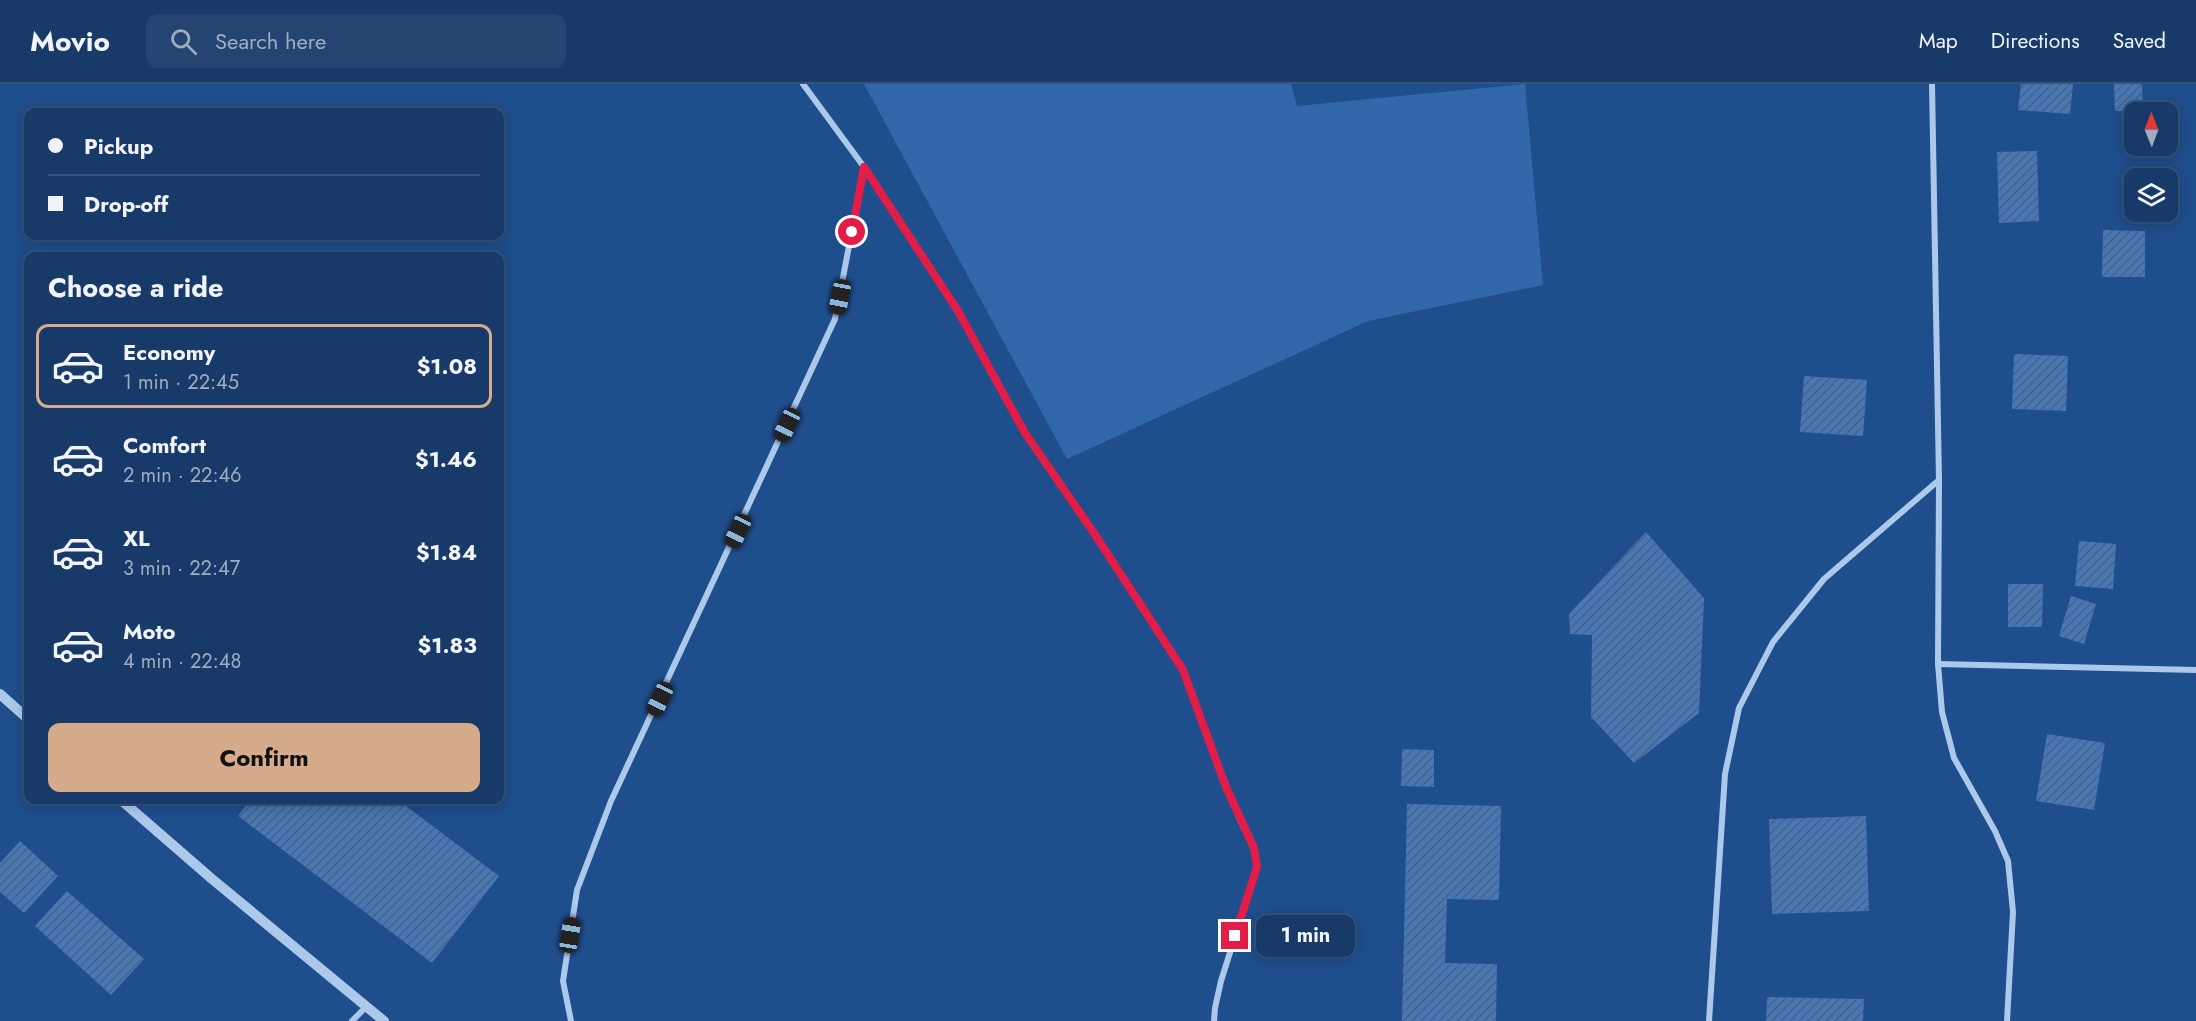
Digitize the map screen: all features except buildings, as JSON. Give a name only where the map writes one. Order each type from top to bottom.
[{"type":"street","points":[[803,84],[864,167],[958,311],[1025,433],[1094,533],[1183,670],[1220,770],[1254,848],[1257,867],[1221,981],[1214,1021]]},
{"type":"street","points":[[1932,84],[1939,480],[1938,664],[1942,712],[1954,758],[1995,831],[2008,861],[2013,912],[2007,1021]]},
{"type":"street","points":[[571,1021],[563,981],[577,890],[611,801],[835,319],[864,167]]},
{"type":"street","points":[[1709,1021],[1725,774],[1739,708],[1773,642],[1824,579],[1939,480]]},
{"type":"street","points":[[1938,664],[2196,670]]},
{"type":"street","points":[[0,694],[24,715]]},
{"type":"street","points":[[126,804],[384,1021]]},
{"type":"street","points":[[352,1021],[366,1007]]},
{"type":"shaded area","points":[[864,84],[1291,84],[1297,106],[1525,84],[1543,285],[1368,321],[1067,459]]},
{"type":"route","points":[[852,232],[864,167],[958,311],[1025,433],[1094,533],[1183,670],[1226,787],[1254,848],[1257,867],[1235,936]]}]
